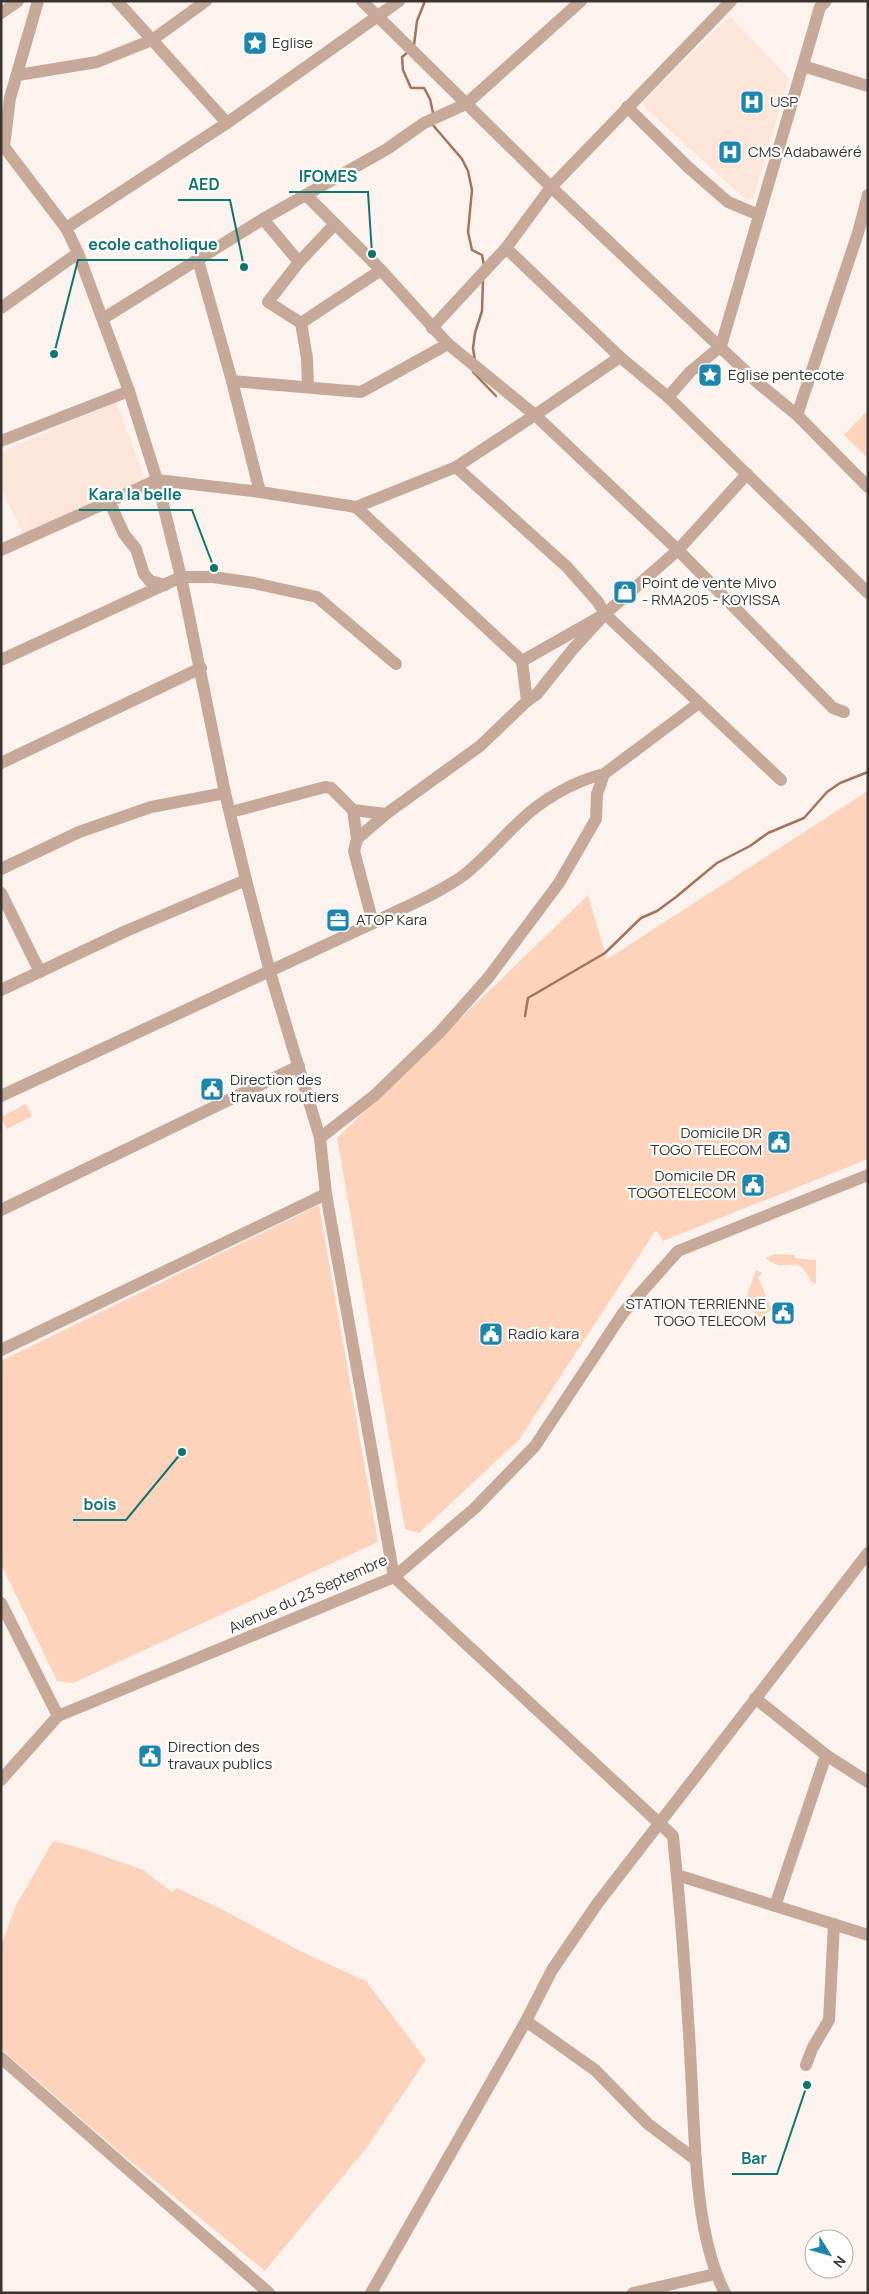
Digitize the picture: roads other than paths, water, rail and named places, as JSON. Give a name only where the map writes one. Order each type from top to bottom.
[{"type":"street","points":[[1,13],[18,1]]},
{"type":"street","points":[[38,1],[10,98],[2,145],[66,228],[78,253],[104,318],[157,480],[181,577],[225,793],[246,880],[270,972],[320,1138],[326,1194],[394,1577],[661,1822],[673,1836],[678,1876],[696,2160],[706,2240],[715,2274],[725,2293]]},
{"type":"street","points":[[117,1],[226,123]]},
{"type":"street","points":[[18,75],[97,62],[152,40],[206,1]]},
{"type":"street","points":[[362,1],[551,187],[758,382],[797,415],[868,487]]},
{"type":"street","points":[[66,228],[226,123],[378,18],[399,1]]},
{"type":"street","points":[[432,328],[506,248],[551,187],[731,1]]},
{"type":"street","points":[[668,397],[690,372],[721,346],[821,3]]},
{"type":"street","points":[[104,318],[263,219],[387,150],[430,121],[466,104],[573,4]]},
{"type":"street","points":[[803,66],[868,86]]},
{"type":"street","points":[[627,107],[689,168],[728,202],[759,215]]},
{"type":"street","points":[[797,415],[858,233],[868,195]]},
{"type":"street","points":[[306,196],[381,270],[448,344],[535,415],[678,550],[815,691],[833,708],[844,712]]},
{"type":"street","points":[[263,219],[299,262]]},
{"type":"street","points":[[308,386],[307,358],[301,323],[268,302],[299,262],[335,224]]},
{"type":"street","points":[[858,233],[868,244]]},
{"type":"street","points":[[506,248],[620,357],[668,397],[868,593]]},
{"type":"street","points":[[4,301],[78,253]]},
{"type":"street","points":[[198,260],[232,381],[260,492]]},
{"type":"street","points":[[301,323],[381,270]]},
{"type":"street","points":[[232,381],[361,392],[448,344]]},
{"type":"street","points":[[1,550],[110,503],[157,480],[260,492],[356,507],[456,467],[620,357]]},
{"type":"street","points":[[1,441],[129,390]]},
{"type":"street","points":[[456,467],[567,568],[598,602],[605,614],[781,780]]},
{"type":"street","points":[[357,839],[386,814],[480,746],[527,701],[537,694],[573,649],[605,614],[678,550],[747,474]]},
{"type":"street","points":[[110,503],[124,534],[136,549],[144,574],[150,580],[165,584]]},
{"type":"street","points":[[356,507],[522,661],[527,701]]},
{"type":"street","points":[[1,660],[181,577],[213,577],[254,582],[317,597],[396,664]]},
{"type":"street","points":[[522,661],[605,614]]},
{"type":"street","points":[[1,763],[201,668]]},
{"type":"street","points":[[1,1096],[270,972],[463,876],[483,859],[520,820],[544,801],[593,776],[604,774],[699,703]]},
{"type":"street","points":[[320,1138],[374,1095],[440,1032],[488,978],[559,882],[596,819],[597,794],[604,774]]},
{"type":"street","points":[[231,812],[325,787],[332,788],[353,810],[357,839],[354,851],[373,922]]},
{"type":"street","points":[[1,870],[79,832],[151,806],[225,793]]},
{"type":"street","points":[[353,810],[386,814]]},
{"type":"street","points":[[1,990],[126,931],[246,880]]},
{"type":"street","points":[[1,893],[40,972]]},
{"type":"street","points":[[1,1210],[298,1066]]},
{"type":"street","name":"Avenue du 23 Septembre","points":[[1,1780],[58,1716],[394,1577],[475,1508],[536,1446],[623,1313],[678,1251],[868,1175]]},
{"type":"street","points":[[1,1350],[326,1194]]},
{"type":"street","points":[[371,2293],[526,2021],[552,1970],[597,1904],[868,1553]]},
{"type":"street","points":[[1,1602],[58,1716]]},
{"type":"street","points":[[755,1698],[826,1755],[868,1782]]},
{"type":"street","points":[[775,1906],[826,1755]]},
{"type":"street","points":[[678,1876],[868,1935]]},
{"type":"street","points":[[806,2065],[812,2049],[829,2020],[834,1924]]},
{"type":"street","points":[[526,2021],[595,2070],[648,2124],[696,2160]]},
{"type":"street","points":[[1,2058],[270,2293]]},
{"type":"street","points":[[633,2293],[715,2274]]},
{"type":"waterway","points":[[414,45],[417,21],[425,1]]},
{"type":"waterway","points":[[407,53],[402,57],[403,70],[411,88],[424,88],[430,99],[433,113]]},
{"type":"waterway","points":[[432,124],[462,159],[468,171],[472,190],[468,232],[472,250],[482,255],[484,265]]},
{"type":"waterway","points":[[475,361],[473,348],[475,333],[482,311],[483,281]]},
{"type":"waterway","points":[[473,372],[496,396]]},
{"type":"waterway","points":[[525,1016],[528,998],[605,953],[641,918],[657,911],[717,863],[750,846],[768,833],[804,818],[827,792],[840,783],[868,772]]},
{"type":"place","name":"Eglise","points":[[255,43]]},
{"type":"place","name":"USP","points":[[752,102]]},
{"type":"place","name":"CMS Adabawéré","points":[[730,152]]},
{"type":"place","name":"IFOMES","points":[[372,254]]},
{"type":"place","name":"AED","points":[[244,267]]},
{"type":"place","name":"ecole catholique","points":[[54,354]]},
{"type":"place","name":"Eglise pentecote","points":[[710,375]]},
{"type":"place","name":"Kara la belle","points":[[214,568]]},
{"type":"place","name":"Point de vente Mivo - RMA205 - KOYISSA","points":[[625,592]]},
{"type":"place","name":"ATOP Kara","points":[[338,920]]},
{"type":"place","name":"Direction des travaux routiers","points":[[212,1089]]},
{"type":"place","name":"Domicile DR TOGO TELECOM","points":[[779,1142]]},
{"type":"place","name":"Domicile DR TOGOTELECOM","points":[[753,1185]]},
{"type":"place","name":"STATION TERRIENNE TOGO TELECOM","points":[[783,1313]]},
{"type":"place","name":"Radio kara","points":[[491,1334]]},
{"type":"place","name":"bois","points":[[182,1452]]},
{"type":"place","name":"Direction des travaux publics","points":[[150,1756]]},
{"type":"place","name":"Bar","points":[[807,2085]]}]
